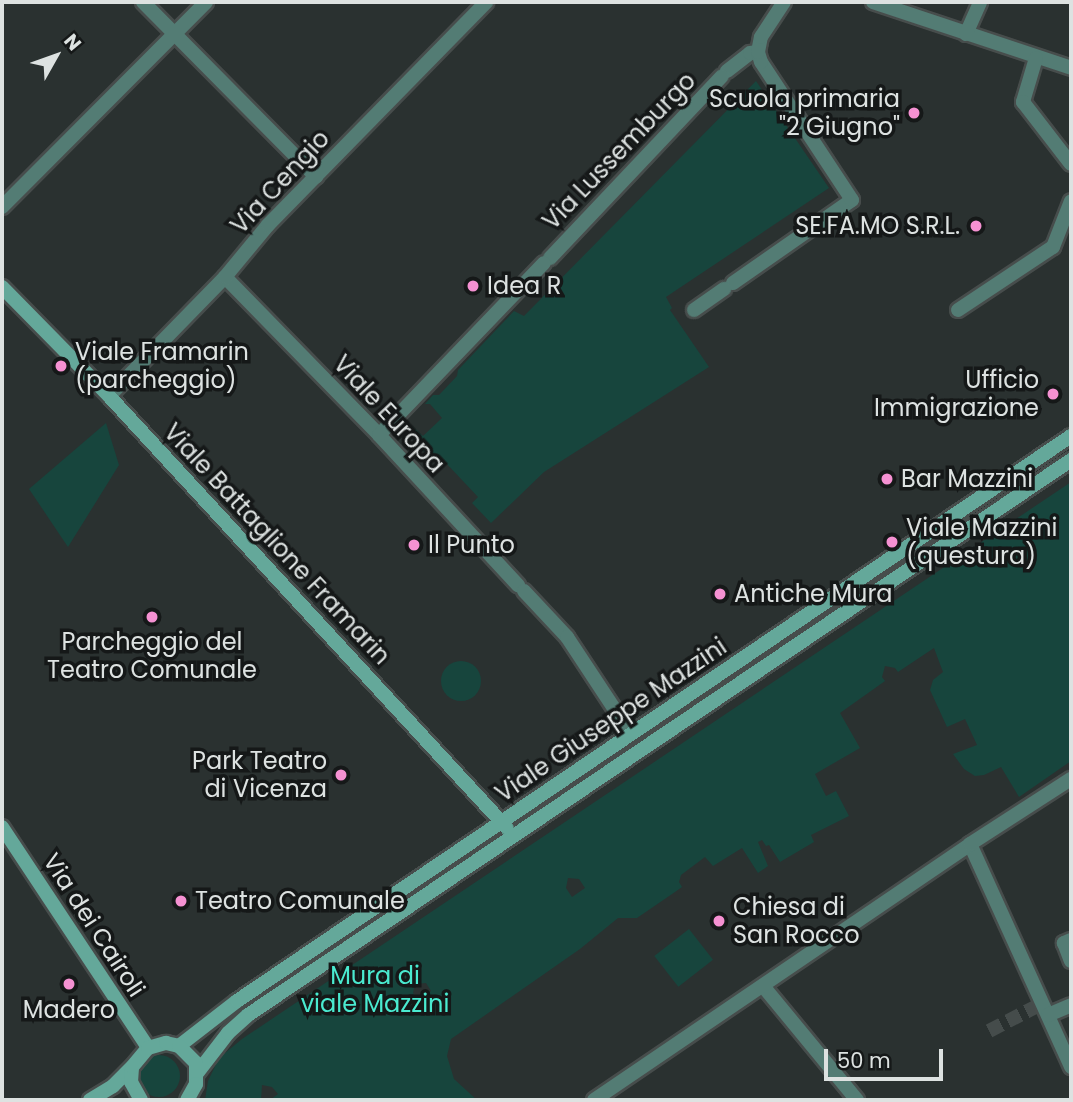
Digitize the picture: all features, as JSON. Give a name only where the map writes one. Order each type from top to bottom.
[{"type":"main road","name":"Viale Battaglione Framarin","points":[[2,286],[109,396],[514,836]]},
{"type":"main road","name":"Viale Giuseppe Mazzini","points":[[178,1046],[237,1001],[1071,436]]},
{"type":"main road","name":"Viale Giuseppe Mazzini","points":[[187,1100],[196,1084],[198,1072],[228,1032],[248,1015],[1071,460]]},
{"type":"main road","name":"Via dei Cairoli","points":[[4,835],[148,1048]]},
{"type":"main road","points":[[90,1100],[113,1086],[148,1048],[166,1043],[178,1046],[192,1057],[198,1072]]},
{"type":"main road","points":[[132,1067],[131,1082],[141,1100]]},
{"type":"street","points":[[143,2],[316,177]]},
{"type":"street","points":[[2,207],[206,2]]},
{"type":"street","name":"Via Cengio","points":[[109,396],[225,277],[268,225],[486,2]]},
{"type":"street","points":[[694,310],[852,200],[768,72],[758,52],[761,37],[784,2]]},
{"type":"street","points":[[873,2],[1071,68]]},
{"type":"street","points":[[966,34],[980,2]]},
{"type":"street","name":"Via Lussemburgo","points":[[379,435],[725,74],[750,53],[758,52]]},
{"type":"street","points":[[1036,58],[1023,102],[1071,164]]},
{"type":"street","points":[[958,310],[1053,247],[1071,201]]},
{"type":"street","name":"Viale Europa","points":[[225,277],[379,435],[566,637],[631,734]]},
{"type":"street","points":[[594,1100],[763,986],[774,972],[1071,779]]},
{"type":"street","points":[[970,844],[1071,1067]]},
{"type":"street","points":[[1071,940],[1064,943],[1071,961]]},
{"type":"street","points":[[763,986],[857,1100]]},
{"type":"street","points":[[1048,1015],[1071,1005]]},
{"type":"green space","points":[[756,81],[829,188],[666,297],[672,308],[670,310],[709,367],[544,472],[491,523],[472,503],[478,497],[445,462],[438,467],[434,456],[428,456],[409,435],[408,422],[423,436],[442,418],[430,404],[425,404],[433,395],[439,395],[457,376],[458,370],[514,311],[524,316]]},
{"type":"green space","points":[[106,423],[119,465],[68,547],[29,489]]},
{"type":"green space","name":"Mura di viale Mazzini","points":[[1071,482],[1071,761],[1019,797],[1001,767],[975,776],[964,769],[953,754],[977,745],[965,719],[947,727],[930,690],[933,680],[943,672],[934,648],[898,672],[895,668],[885,666],[882,677],[885,681],[840,713],[860,748],[815,774],[826,796],[836,791],[849,816],[811,835],[814,842],[780,862],[769,845],[766,846],[762,840],[758,842],[768,866],[758,873],[742,848],[713,866],[705,857],[681,875],[679,882],[682,887],[637,918],[618,918],[580,949],[451,1039],[447,1056],[454,1079],[477,1100],[270,1100],[278,1094],[272,1087],[262,1085],[261,1100],[205,1100],[208,1081],[219,1058],[242,1039]],"holes":[[[568,878],[579,879],[585,888],[572,897],[566,888]],[[426,983],[431,991],[419,1000],[413,993],[415,984]]]},
{"type":"green space","points":[[461,661],[475,667],[481,681],[475,695],[461,701],[447,695],[441,681],[447,667]]},
{"type":"green space","points":[[689,929],[713,960],[678,987],[654,956]]},
{"type":"green space","points":[[159,1055],[174,1061],[180,1076],[174,1091],[159,1097],[144,1091],[138,1076],[144,1061]]},
{"type":"tunnel","points":[[989,1031],[1041,1004]]},
{"type":"place","name":"Scuola primaria \"2 Giugno\"","points":[[914,113]]},
{"type":"place","name":"SE.FA.MO S.R.L.","points":[[976,226]]},
{"type":"place","name":"Idea R","points":[[473,286]]},
{"type":"place","name":"Viale Framarin (parcheggio)","points":[[61,366]]},
{"type":"place","name":"Ufficio Immigrazione","points":[[1053,394]]},
{"type":"place","name":"Bar Mazzini","points":[[887,479]]},
{"type":"place","name":"Viale Mazzini (questura)","points":[[892,542]]},
{"type":"place","name":"Il Punto","points":[[414,545]]},
{"type":"place","name":"Antiche Mura","points":[[720,594]]},
{"type":"place","name":"Parcheggio del Teatro Comunale","points":[[152,617]]},
{"type":"place","name":"Park Teatro di Vicenza","points":[[341,775]]},
{"type":"place","name":"Teatro Comunale","points":[[181,901]]},
{"type":"place","name":"Chiesa di San Rocco","points":[[719,921]]},
{"type":"place","name":"Madero","points":[[69,984]]}]
